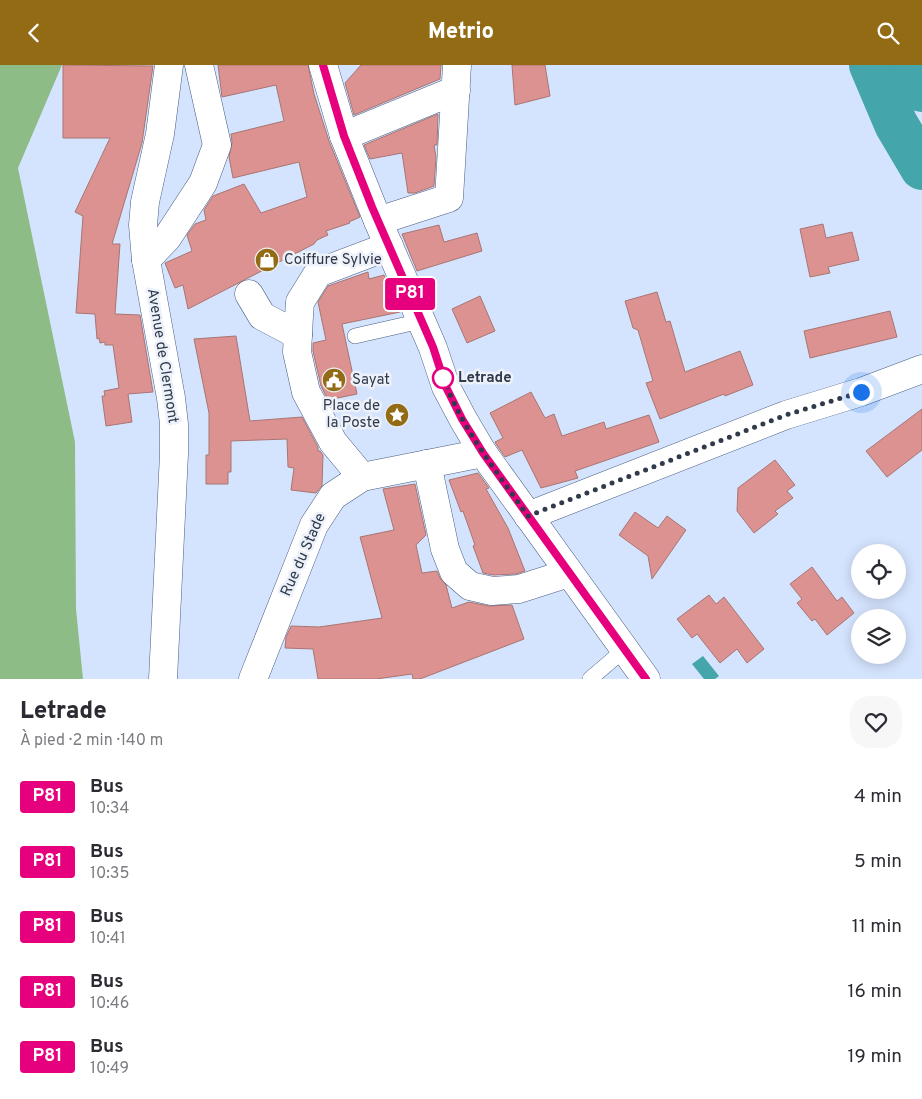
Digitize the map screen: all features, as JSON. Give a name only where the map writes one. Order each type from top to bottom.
[{"type":"street","name":"Avenue de Clermont","points":[[163,679],[174,424],[146,260],[143,225],[145,203],[160,134],[169,65]]},
{"type":"street","points":[[146,260],[168,238],[203,183],[217,145],[199,65]]},
{"type":"street","points":[[323,65],[344,136],[378,221],[433,347],[446,387],[462,419],[483,453],[646,679]]},
{"type":"street","points":[[344,136],[456,77]]},
{"type":"street","points":[[378,221],[449,198],[456,77]]},
{"type":"street","points":[[362,477],[333,442],[306,392],[297,353],[300,302],[318,273],[389,246]]},
{"type":"street","points":[[249,294],[262,316],[298,335]]},
{"type":"street","points":[[528,516],[786,415],[861,392],[922,369]]},
{"type":"street","name":"Rue du Stade","points":[[253,679],[314,525],[333,495],[362,477],[483,453]]},
{"type":"street","points":[[428,464],[445,549],[454,571],[470,586],[492,591],[519,589],[569,573]]},
{"type":"lane","points":[[354,336],[421,321]]},
{"type":"lane","points":[[590,679],[625,649]]},
{"type":"shaded area","points":[[0,65],[62,65],[18,168],[75,442],[76,609],[83,679],[0,679]]},
{"type":"shaded area","points":[[703,656],[719,676],[715,679],[704,679],[692,664]]},
{"type":"building","points":[[63,65],[153,66],[142,143],[112,244],[120,244],[115,314],[140,315],[153,392],[128,394],[132,422],[106,426],[102,396],[105,396],[104,391],[119,388],[113,345],[105,345],[105,342],[100,343],[99,338],[97,339],[95,314],[76,313],[83,216],[75,212],[110,138],[63,138]]},
{"type":"building","points":[[218,65],[308,65],[314,94],[329,141],[360,217],[350,223],[326,231],[328,235],[317,240],[314,244],[188,309],[183,285],[175,288],[165,263],[192,251],[187,235],[195,224],[206,220],[204,210],[213,196],[244,184],[261,213],[307,197],[299,162],[233,178],[229,157],[232,142],[231,134],[284,121],[276,85],[222,97]]},
{"type":"building","points":[[361,65],[441,65],[440,79],[354,115],[345,83]]},
{"type":"building","points":[[512,65],[545,65],[550,96],[515,105]]},
{"type":"building","points":[[438,114],[437,145],[434,145],[436,157],[434,186],[415,193],[408,193],[402,153],[370,159],[364,145]]},
{"type":"building","points":[[823,224],[826,238],[852,232],[859,260],[828,267],[830,273],[810,277],[800,229]]},
{"type":"building","points":[[439,225],[444,242],[477,233],[482,251],[417,271],[402,234]]},
{"type":"building","points":[[368,272],[369,279],[384,275],[400,312],[342,324],[357,394],[328,400],[321,386],[313,351],[313,343],[326,340],[318,302],[328,286]]},
{"type":"building","points":[[657,292],[666,322],[670,321],[685,372],[740,351],[753,385],[725,396],[724,394],[660,419],[646,383],[653,381],[638,330],[633,328],[625,301]]},
{"type":"building","points":[[480,296],[495,331],[467,343],[452,309]]},
{"type":"building","points":[[890,311],[897,337],[810,358],[804,331]]},
{"type":"building","points":[[236,336],[250,421],[302,417],[318,447],[318,451],[323,455],[322,486],[316,493],[291,490],[294,468],[288,467],[287,439],[231,441],[231,472],[228,472],[228,484],[206,484],[206,455],[209,455],[209,413],[194,339]]},
{"type":"building","points":[[531,392],[545,418],[554,414],[562,436],[604,422],[606,429],[649,415],[659,442],[575,471],[578,478],[541,488],[522,450],[505,457],[496,444],[495,442],[503,438],[490,413]]},
{"type":"building","points":[[922,409],[922,450],[887,477],[866,451]]},
{"type":"building","points":[[775,460],[795,485],[787,491],[793,498],[775,511],[778,514],[754,533],[737,511],[738,488]]},
{"type":"building","points":[[478,473],[489,488],[486,489],[508,528],[525,571],[516,574],[493,575],[483,573],[463,511],[461,512],[449,480]]},
{"type":"building","points":[[415,484],[426,535],[416,545],[422,573],[437,571],[446,585],[452,608],[469,602],[489,606],[512,605],[524,639],[420,679],[413,679],[412,674],[376,679],[318,679],[313,649],[285,648],[286,637],[291,626],[319,627],[382,618],[360,537],[394,530],[383,489]]},
{"type":"building","points":[[635,512],[658,528],[667,516],[686,530],[652,579],[648,556],[619,535]]},
{"type":"building","points":[[812,567],[837,601],[842,597],[851,609],[851,615],[827,635],[815,619],[812,621],[797,603],[802,599],[790,584]]},
{"type":"building","points":[[709,595],[716,604],[724,597],[764,649],[747,663],[737,649],[720,663],[697,634],[692,638],[677,619]]},
{"type":"waterway","points":[[871,65],[896,124],[922,168]]},
{"type":"waterway","points":[[911,65],[922,90]]},
{"type":"bus line","name":"P81","points":[[323,65],[334,107],[360,179],[433,347],[446,387],[462,419],[483,453],[646,679]]},
{"type":"place","name":"Coiffure Sylvie","points":[[267,260]]},
{"type":"place","name":"Letrade","points":[[443,378]]},
{"type":"place","name":"Sayat","points":[[334,380]]},
{"type":"place","name":"Place de la Poste","points":[[397,415]]},
{"type":"route","points":[[443,378],[442,374],[446,387],[462,419],[483,453],[528,516],[786,415],[861,392]]}]
